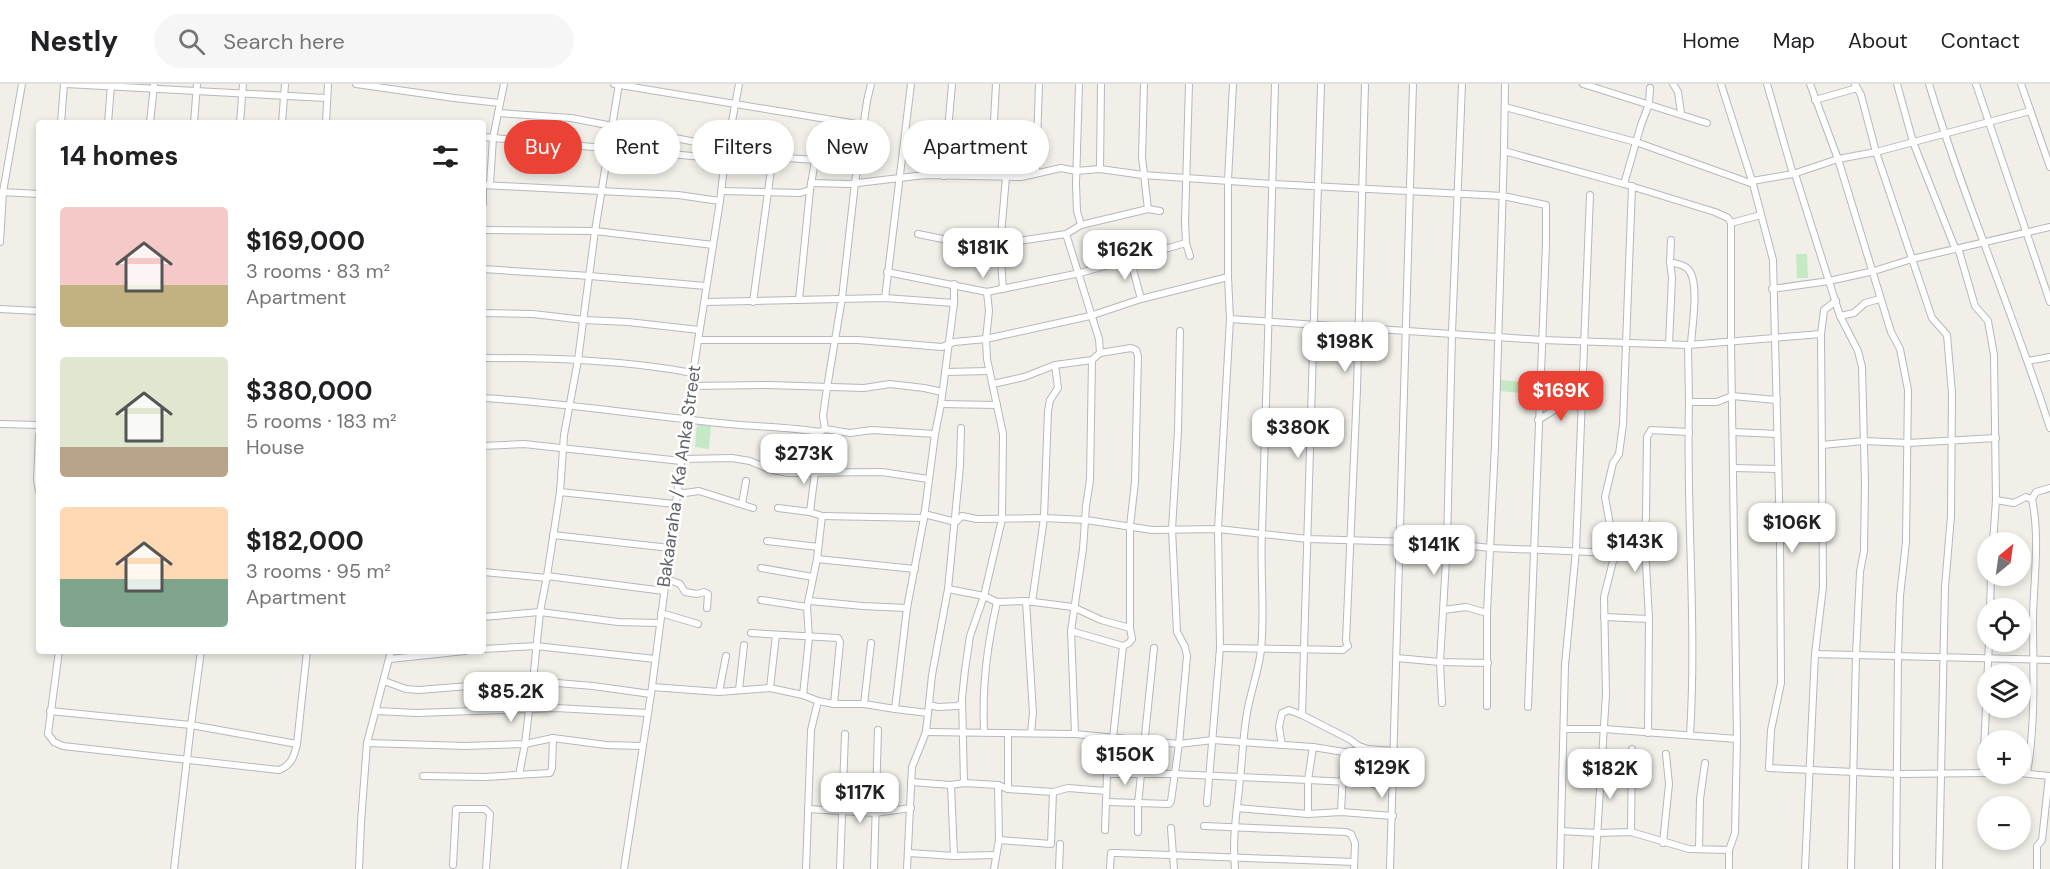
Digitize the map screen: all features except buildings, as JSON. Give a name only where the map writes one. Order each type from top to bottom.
[{"type":"street","points":[[0,242],[2,192],[22,84]]},
{"type":"street","points":[[61,120],[65,84],[197,87],[241,95],[326,98]]},
{"type":"street","points":[[240,120],[243,84]]},
{"type":"street","points":[[282,120],[285,84]]},
{"type":"street","points":[[326,120],[328,84]]},
{"type":"street","points":[[356,84],[390,86],[500,103]]},
{"type":"street","points":[[504,84],[486,184],[678,195],[720,201]]},
{"type":"street","points":[[614,84],[836,120]]},
{"type":"street","points":[[613,120],[619,84]]},
{"type":"street","name":"Bakaaraha / Ka Anka Street","points":[[732,120],[739,84]]},
{"type":"street","points":[[864,120],[871,84]]},
{"type":"street","points":[[885,298],[911,84]]},
{"type":"street","points":[[944,176],[952,84]]},
{"type":"street","points":[[991,176],[996,84]]},
{"type":"street","points":[[1038,120],[1039,84]]},
{"type":"street","points":[[1079,84],[1076,171],[1077,212],[1081,225]]},
{"type":"street","points":[[1100,169],[1101,84]]},
{"type":"street","points":[[1144,84],[1143,175],[1148,209]]},
{"type":"street","points":[[1189,84],[1186,243],[1190,256]]},
{"type":"street","points":[[1207,802],[1220,648],[1218,529],[1230,319],[1228,180],[1233,84]]},
{"type":"street","points":[[1235,869],[1234,826],[1241,777],[1243,741],[1248,703],[1257,675],[1261,649],[1262,533],[1275,84]]},
{"type":"street","points":[[1302,716],[1306,649],[1312,324],[1321,84]]},
{"type":"street","points":[[1220,648],[1343,650],[1348,646],[1346,641],[1364,189],[1365,84]]},
{"type":"street","points":[[1390,869],[1413,84]]},
{"type":"street","points":[[1442,703],[1440,662],[1448,543],[1452,333],[1462,84]]},
{"type":"street","points":[[1487,706],[1487,613],[1503,196],[1505,84]]},
{"type":"street","points":[[1583,84],[1707,123]]},
{"type":"street","points":[[1673,84],[1678,92],[1681,113]]},
{"type":"street","points":[[1721,84],[1773,260],[1781,683],[1771,730],[1769,768],[1898,774],[1977,773]]},
{"type":"street","points":[[1767,84],[1793,174],[1795,174],[1803,197],[1840,316],[1861,358],[1864,441],[1863,550],[1856,655],[1851,869]]},
{"type":"street","points":[[1810,84],[1838,159],[1891,332],[1900,349],[1908,390],[1906,542],[1900,596],[1898,655],[1896,869]]},
{"type":"street","points":[[1897,84],[1913,142],[1955,248],[1959,251],[1975,306],[1988,321],[1994,355],[1996,500],[1994,532]]},
{"type":"street","points":[[1929,84],[1946,142],[2014,329],[2028,361],[2050,428]]},
{"type":"street","points":[[1976,84],[2050,302]]},
{"type":"street","points":[[2021,84],[2050,167]]},
{"type":"street","points":[[108,120],[111,85]]},
{"type":"street","points":[[150,120],[154,86]]},
{"type":"street","points":[[1815,100],[1856,86],[1861,95],[1876,152],[1932,318],[1947,336],[1952,393],[1952,516],[1945,587],[1938,869]]},
{"type":"street","points":[[194,120],[197,87]]},
{"type":"street","points":[[1624,184],[1649,104],[1650,88]]},
{"type":"street","points":[[1505,107],[1636,142],[1752,183],[2030,111]]},
{"type":"street","points":[[498,113],[594,122]]},
{"type":"street","points":[[486,137],[594,146]]},
{"type":"street","points":[[1504,151],[1632,186],[1724,215],[1731,224],[1737,739],[1735,833],[1729,850],[1729,869]]},
{"type":"street","points":[[1049,170],[1100,169],[1187,179],[1503,196],[1546,205],[1528,707]]},
{"type":"street","points":[[533,681],[540,612],[560,492],[563,449],[605,174]]},
{"type":"street","name":"Bakaaraha / Ka Anka Street","points":[[624,869],[651,691],[699,330],[724,174]]},
{"type":"street","points":[[753,302],[770,174]]},
{"type":"street","points":[[799,300],[813,174]]},
{"type":"street","points":[[810,512],[842,298],[856,174]]},
{"type":"street","points":[[722,191],[800,193],[811,187],[900,176],[1021,177],[1030,174]]},
{"type":"street","points":[[1003,289],[1000,246],[1006,177]]},
{"type":"street","points":[[1595,869],[1606,694],[1605,589],[1615,552],[1605,497],[1613,463],[1619,454],[1623,424],[1632,186]]},
{"type":"street","points":[[2,192],[36,194]]},
{"type":"street","points":[[1560,869],[1565,658],[1576,550],[1590,195]]},
{"type":"street","points":[[918,234],[992,249],[1005,243],[1066,234],[1081,225],[1148,209],[1160,211]]},
{"type":"street","points":[[1731,224],[1761,215]]},
{"type":"street","points":[[1773,289],[1829,281],[1874,271],[1955,248],[2050,227]]},
{"type":"street","points":[[486,230],[595,231],[713,245]]},
{"type":"street","points":[[1066,234],[1099,339],[1100,353]]},
{"type":"street","points":[[1669,344],[1671,240]]},
{"type":"street","points":[[887,272],[987,292],[1080,273],[1186,243]]},
{"type":"street","points":[[1130,258],[1141,299]]},
{"type":"street","points":[[1670,262],[1690,271],[1696,288],[1689,345],[1693,683],[1690,735]]},
{"type":"street","points":[[486,269],[706,286]]},
{"type":"street","points":[[698,340],[834,340],[942,347],[964,340],[986,339],[1090,316],[1141,299],[1228,277]]},
{"type":"street","points":[[895,709],[907,608],[941,404],[954,303],[954,284]]},
{"type":"street","points":[[964,783],[963,701],[970,636],[984,596],[1002,519],[1003,434],[989,371],[986,339],[989,311],[987,292]]},
{"type":"street","points":[[705,302],[885,298],[954,303]]},
{"type":"street","points":[[1840,316],[1854,313],[1861,305],[1880,299]]},
{"type":"street","points":[[1805,869],[1815,654],[1823,587],[1821,334],[1824,310],[1836,302]]},
{"type":"street","points":[[0,309],[36,311]]},
{"type":"street","points":[[486,313],[533,314],[699,330]]},
{"type":"street","points":[[1230,319],[1498,337],[1689,345],[1821,334]]},
{"type":"street","points":[[1107,802],[1169,804],[1179,744],[1187,656],[1177,632],[1172,529],[1178,430],[1180,331]]},
{"type":"street","points":[[993,384],[1024,377],[1056,365],[1092,360],[1100,353],[1131,348],[1136,350],[1138,356],[1135,482],[1130,526],[1132,640],[1123,645],[1071,631]]},
{"type":"street","points":[[2028,361],[2050,357]]},
{"type":"street","points":[[486,358],[578,360],[660,367],[693,373]]},
{"type":"street","points":[[1075,734],[1071,631],[1090,480],[1092,360]]},
{"type":"street","points":[[1032,733],[1029,602],[1044,518],[1048,411],[1050,399],[1058,388],[1056,365]]},
{"type":"street","points":[[945,372],[989,371]]},
{"type":"street","points":[[692,386],[767,385],[864,388],[890,384],[942,392]]},
{"type":"street","points":[[1689,402],[1717,402],[1732,396],[1776,400]]},
{"type":"street","points":[[486,398],[570,405],[729,424],[850,433],[872,430],[935,434]]},
{"type":"street","points":[[941,404],[998,405]]},
{"type":"street","points":[[1538,420],[1561,406],[1580,406]]},
{"type":"street","points":[[0,424],[36,425]]},
{"type":"street","points":[[908,869],[912,767],[926,732],[933,665],[948,588],[956,522],[961,428]]},
{"type":"street","points":[[1648,733],[1648,587],[1642,545],[1646,518],[1647,434],[1651,430],[1689,432]]},
{"type":"street","points":[[1733,432],[1777,434]]},
{"type":"street","points":[[1822,445],[1864,441],[1908,443],[1996,438]]},
{"type":"street","points":[[486,446],[524,444],[681,460],[732,458],[789,473],[882,472],[928,479]]},
{"type":"street","points":[[1733,468],[1778,469]]},
{"type":"street","points":[[742,504],[746,481]]},
{"type":"street","points":[[2031,730],[2037,539],[2037,521],[2032,499],[2036,492],[2050,488]]},
{"type":"street","points":[[676,492],[699,491],[753,508]]},
{"type":"street","points":[[560,492],[675,504]]},
{"type":"street","points":[[1996,500],[2014,503],[2026,497],[2032,499]]},
{"type":"street","points":[[778,508],[822,516],[924,516],[956,522]]},
{"type":"street","points":[[803,695],[808,638],[808,604],[817,559],[822,516]]},
{"type":"street","points":[[956,522],[962,516],[977,519],[1044,518],[1086,520],[1152,530],[1218,529],[1308,538],[1615,552]]},
{"type":"street","points":[[553,535],[670,548]]},
{"type":"street","points":[[767,541],[818,547]]},
{"type":"street","points":[[817,559],[915,569]]},
{"type":"street","points":[[761,568],[813,577]]},
{"type":"street","points":[[486,572],[664,591]]},
{"type":"street","points":[[665,578],[680,584],[685,592],[706,593],[709,597],[707,608]]},
{"type":"street","points":[[948,588],[984,596],[997,602],[1029,602],[1073,607],[1101,620],[1130,628]]},
{"type":"street","points":[[761,600],[907,608]]},
{"type":"street","points":[[984,732],[984,677],[987,645],[997,602]]},
{"type":"street","points":[[1444,610],[1466,607],[1487,613]]},
{"type":"street","points":[[486,617],[540,612],[618,622],[659,623]]},
{"type":"street","points":[[661,613],[698,624]]},
{"type":"street","points":[[1604,617],[1649,619]]},
{"type":"street","points":[[751,633],[839,639],[834,704]]},
{"type":"street","points":[[770,688],[777,635]]},
{"type":"street","points":[[864,704],[871,643]]},
{"type":"street","points":[[739,690],[744,645]]},
{"type":"street","points":[[1104,830],[1107,774],[1123,645]]},
{"type":"street","points":[[486,649],[536,646],[655,659]]},
{"type":"street","points":[[1138,832],[1138,804],[1154,648]]},
{"type":"street","points":[[1986,730],[1988,652]]},
{"type":"street","points":[[59,654],[48,734],[54,742],[63,746],[279,770],[293,759],[297,744],[307,654]]},
{"type":"street","points":[[174,869],[201,654]]},
{"type":"street","points":[[359,869],[367,743],[391,654]]},
{"type":"street","points":[[390,659],[437,654]]},
{"type":"street","points":[[1815,654],[2050,660]]},
{"type":"street","points":[[719,692],[726,656]]},
{"type":"street","points":[[1397,657],[1440,662],[1488,663]]},
{"type":"street","points":[[384,681],[406,689],[419,690],[533,681],[651,691],[719,692],[770,688],[834,704],[864,704],[928,713]]},
{"type":"street","points":[[806,869],[812,722],[818,701]]},
{"type":"street","points":[[929,705],[958,706],[963,701]]},
{"type":"street","points":[[376,711],[417,713],[556,708],[647,713]]},
{"type":"street","points":[[519,775],[529,710]]},
{"type":"street","points":[[1282,745],[1279,727],[1282,713],[1289,710],[1368,749]]},
{"type":"street","points":[[50,711],[191,725],[297,744]]},
{"type":"street","points":[[1564,729],[1604,729],[1737,739]]},
{"type":"street","points":[[874,869],[878,730]]},
{"type":"street","points":[[926,732],[1075,734],[1179,744],[1213,740],[1312,747],[1344,752],[1368,749],[1394,751]]},
{"type":"street","points":[[1008,732],[1008,789]]},
{"type":"street","points":[[840,869],[845,734]]},
{"type":"street","points":[[367,743],[466,746],[525,744],[554,738],[606,745],[642,746]]},
{"type":"street","points":[[423,776],[485,777],[551,772],[554,738]]},
{"type":"street","points":[[1308,814],[1308,780],[1312,747]]},
{"type":"street","points":[[1631,832],[1632,749]]},
{"type":"street","points":[[1341,812],[1344,752]]},
{"type":"street","points":[[1663,843],[1669,784],[1666,754]]},
{"type":"street","points":[[1699,849],[1700,799],[1705,763]]},
{"type":"street","points":[[1107,774],[1208,775],[1370,783],[1382,787],[1393,783]]},
{"type":"street","points":[[2031,774],[2049,776],[2042,840],[2037,846],[2037,869]]},
{"type":"street","points":[[911,782],[998,785],[1008,789],[1053,792],[1068,788],[1106,791]]},
{"type":"street","points":[[951,785],[954,856]]},
{"type":"street","points":[[994,869],[999,840],[998,785]]},
{"type":"street","points":[[999,840],[1051,844],[1053,792]]},
{"type":"street","points":[[808,809],[875,813],[911,808]]},
{"type":"street","points":[[1237,808],[1308,814],[1341,812],[1392,816]]},
{"type":"street","points":[[453,865],[456,809],[485,809],[490,814],[486,869]]},
{"type":"street","points":[[1110,869],[1111,853],[1233,856],[1354,866],[1355,843],[1351,834],[1346,832],[1204,826]]},
{"type":"street","points":[[1171,828],[1174,869]]},
{"type":"street","points":[[1562,831],[1631,832],[1689,849],[1729,850]]},
{"type":"street","points":[[1059,869],[1060,844]]},
{"type":"street","points":[[909,854],[995,855]]},
{"type":"green space","points":[[1796,254],[1807,254],[1808,278],[1797,278]]},
{"type":"green space","points":[[1500,380],[1522,382],[1521,393],[1499,391]]},
{"type":"green space","points":[[697,424],[711,426],[709,449],[695,447]]}]
